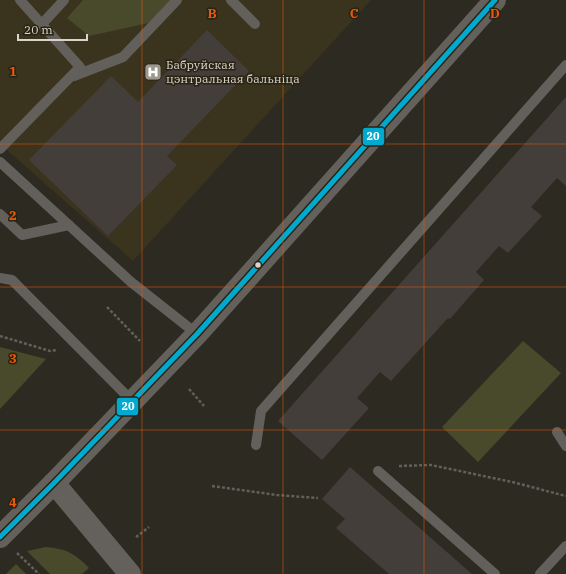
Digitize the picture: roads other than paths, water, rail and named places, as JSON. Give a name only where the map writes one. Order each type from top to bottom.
[{"type":"main road","points":[[0,537],[197,334],[495,0]]},
{"type":"main road","points":[[54,483],[130,574]]},
{"type":"lane","points":[[0,148],[72,77],[80,67],[20,0]]},
{"type":"lane","points":[[42,24],[64,0]]},
{"type":"lane","points":[[72,77],[123,57],[177,0]]},
{"type":"lane","points":[[231,0],[255,24]]},
{"type":"lane","points":[[256,445],[261,411],[566,65]]},
{"type":"lane","points":[[0,162],[131,282],[197,334]]},
{"type":"lane","points":[[0,214],[22,235],[69,225]]},
{"type":"lane","points":[[0,278],[12,280],[132,401]]},
{"type":"lane","points":[[557,432],[566,446]]},
{"type":"lane","points":[[378,471],[495,574]]},
{"type":"lane","points":[[540,574],[566,546]]},
{"type":"place","name":"Бабруйская цэнтральная бальніца","points":[[153,72]]}]
